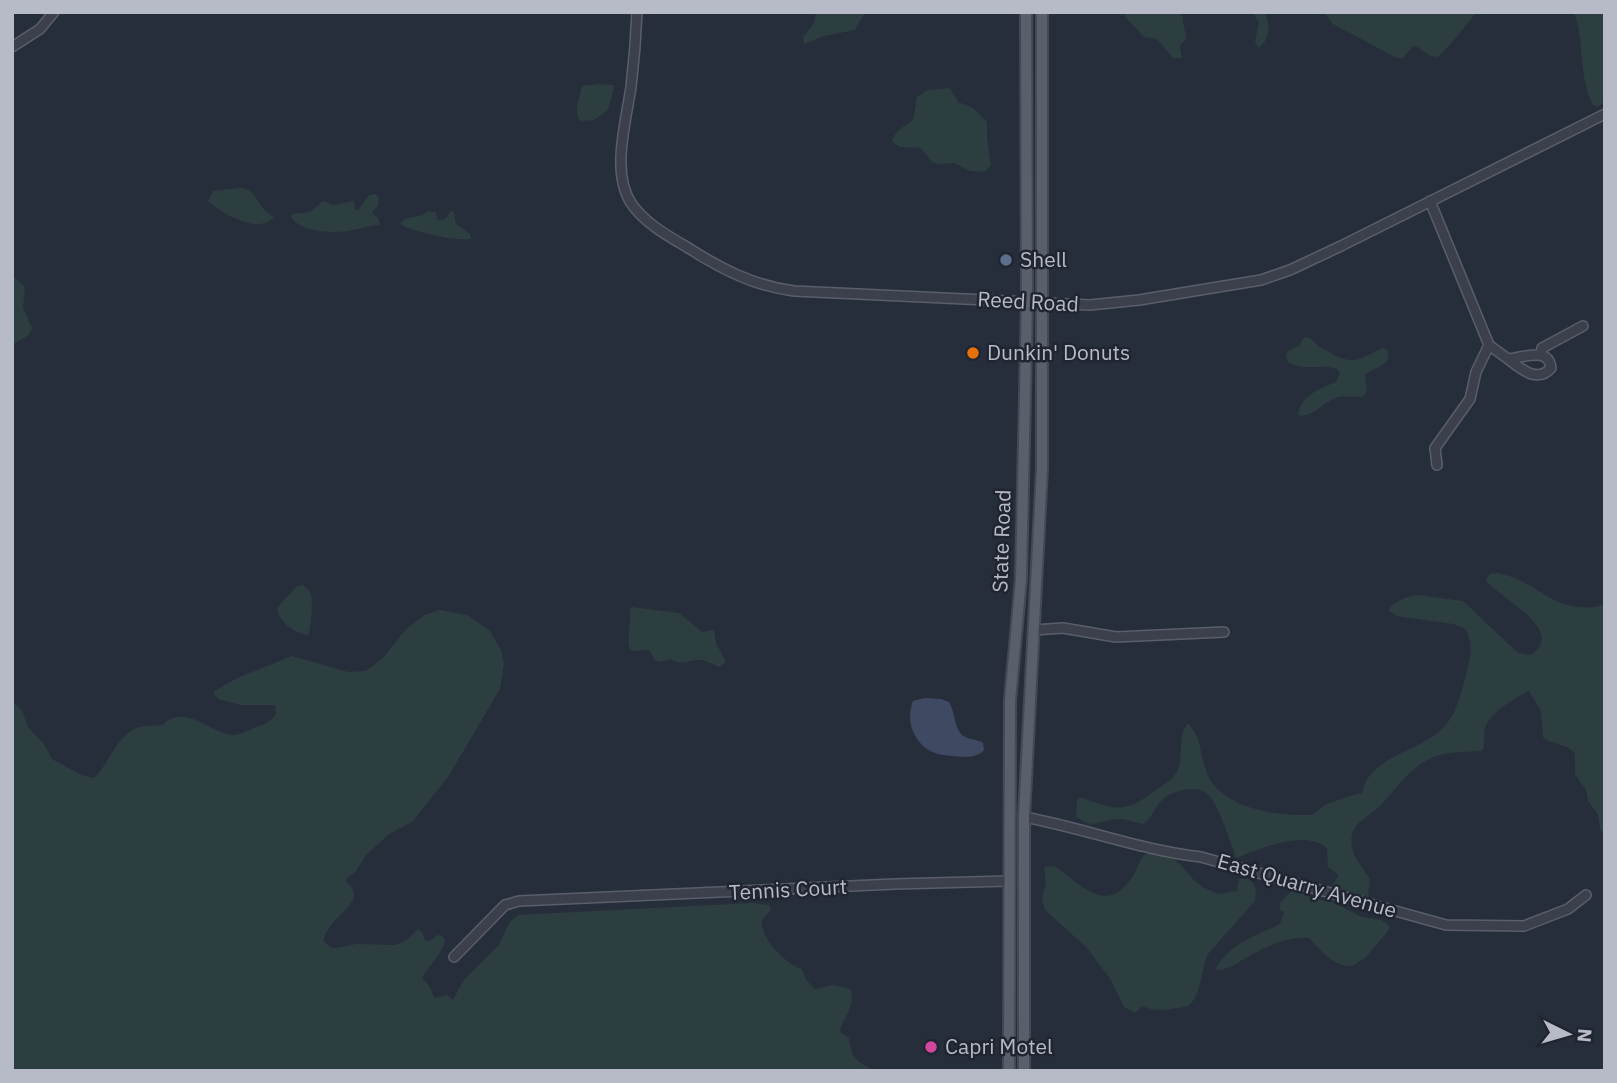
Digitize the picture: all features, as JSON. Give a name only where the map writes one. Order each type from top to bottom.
[{"type":"main road","name":"State Road","points":[[1009,1071],[1010,701],[1021,579],[1027,302],[1026,12]]},
{"type":"main road","name":"State Road","points":[[1024,1071],[1024,817],[1042,469],[1042,12]]},
{"type":"street","points":[[12,47],[40,29],[54,12]]},
{"type":"street","name":"Reed Road","points":[[637,12],[622,173],[630,201],[636,210],[662,232],[734,274],[767,287],[808,292],[1042,304],[1117,303],[1273,277],[1605,114]]},
{"type":"street","points":[[1430,201],[1489,345],[1520,368],[1538,376],[1551,368],[1549,359],[1541,355],[1508,359]]},
{"type":"street","points":[[1541,355],[1542,348],[1583,326]]},
{"type":"street","points":[[1437,465],[1435,456],[1438,442],[1470,399],[1476,372],[1489,345]]},
{"type":"street","points":[[1021,579],[1037,581]]},
{"type":"street","points":[[1034,630],[1063,628],[1116,637],[1224,632]]},
{"type":"street","name":"East Quarry Avenue","points":[[1024,817],[1171,853],[1201,857],[1446,925],[1524,926],[1567,909],[1586,895]]},
{"type":"street","name":"Tennis Court","points":[[454,957],[505,905],[519,901],[1008,881]]},
{"type":"street","points":[[1009,914],[1025,914]]},
{"type":"shaded area","points":[[816,12],[865,12],[855,30],[824,36],[804,44],[803,37],[814,23]]},
{"type":"shaded area","points":[[1125,12],[1180,14],[1183,17],[1186,37],[1180,46],[1182,58],[1173,58],[1157,39],[1144,37],[1126,18]]},
{"type":"shaded area","points":[[1253,12],[1264,12],[1268,22],[1267,37],[1258,48],[1255,41],[1259,22]]},
{"type":"shaded area","points":[[1324,12],[1477,12],[1437,57],[1413,46],[1403,58],[1397,58],[1333,24]]},
{"type":"shaded area","points":[[1574,12],[1605,12],[1605,101],[1598,107],[1593,105],[1588,94]]},
{"type":"shaded area","points":[[613,85],[608,110],[594,120],[580,121],[577,108],[582,86]]},
{"type":"shaded area","points":[[950,88],[958,102],[973,108],[987,122],[991,165],[985,172],[970,171],[954,163],[937,164],[931,161],[921,148],[900,147],[892,142],[898,132],[913,120],[917,97],[928,90]]},
{"type":"shaded area","points":[[240,188],[251,192],[262,208],[274,218],[261,224],[253,224],[225,213],[208,201],[213,191]]},
{"type":"shaded area","points":[[375,194],[379,198],[378,205],[372,213],[378,218],[380,225],[329,232],[303,226],[291,217],[292,214],[310,212],[323,201],[333,205],[354,201],[355,210],[358,210],[368,196]]},
{"type":"shaded area","points":[[428,211],[436,212],[437,220],[442,220],[451,211],[454,212],[456,224],[471,235],[470,239],[434,235],[400,224],[404,219],[423,215]]},
{"type":"shaded area","points":[[12,275],[25,287],[23,308],[32,328],[29,335],[12,345]]},
{"type":"shaded area","points":[[1307,337],[1330,353],[1346,359],[1358,359],[1383,348],[1388,351],[1388,359],[1365,374],[1367,391],[1363,397],[1339,397],[1314,412],[1298,415],[1307,398],[1317,390],[1336,382],[1340,374],[1337,369],[1331,367],[1300,366],[1288,362],[1288,351],[1300,345],[1303,338]]},
{"type":"shaded area","points":[[1490,574],[1512,577],[1572,606],[1605,605],[1605,838],[1598,814],[1588,801],[1586,790],[1575,774],[1575,753],[1543,737],[1541,711],[1529,691],[1510,701],[1488,722],[1482,751],[1446,754],[1426,761],[1411,771],[1382,804],[1356,826],[1352,835],[1352,848],[1370,879],[1365,908],[1346,904],[1332,892],[1332,886],[1339,875],[1328,867],[1327,848],[1318,843],[1307,840],[1282,842],[1236,858],[1216,805],[1208,794],[1197,789],[1184,790],[1166,797],[1143,824],[1113,819],[1093,824],[1076,816],[1077,800],[1080,797],[1121,808],[1137,802],[1170,780],[1178,770],[1183,734],[1188,723],[1197,736],[1211,781],[1219,791],[1242,804],[1269,812],[1309,815],[1330,803],[1362,793],[1367,780],[1376,769],[1430,738],[1448,722],[1460,697],[1470,659],[1471,648],[1464,628],[1397,616],[1389,611],[1391,606],[1404,598],[1417,595],[1463,601],[1518,653],[1531,655],[1541,645],[1541,634],[1535,624],[1486,579]]},
{"type":"shaded area","points":[[303,585],[312,597],[308,635],[288,626],[277,608],[297,586]]},
{"type":"shaded area","points":[[632,607],[679,613],[702,632],[714,630],[716,643],[726,662],[720,667],[701,660],[682,663],[670,659],[660,662],[655,660],[649,650],[631,651],[629,637]]},
{"type":"shaded area","points":[[439,610],[467,615],[490,631],[501,650],[504,663],[500,689],[448,777],[412,822],[389,834],[366,855],[356,871],[347,878],[346,882],[353,889],[354,896],[331,925],[324,941],[330,947],[337,948],[356,944],[395,945],[407,940],[418,929],[427,941],[437,935],[442,936],[445,940],[441,951],[422,978],[430,987],[434,998],[447,995],[453,1000],[463,981],[499,945],[509,923],[518,915],[752,903],[769,905],[771,910],[762,920],[762,927],[775,949],[788,962],[802,969],[806,980],[815,989],[833,985],[850,989],[851,1005],[840,1029],[841,1033],[849,1038],[851,1051],[856,1059],[876,1071],[12,1071],[12,701],[22,710],[28,727],[44,744],[52,759],[81,775],[94,778],[122,738],[137,728],[163,725],[180,717],[199,721],[225,734],[233,735],[244,733],[269,721],[276,714],[275,705],[241,705],[218,699],[213,692],[237,678],[292,656],[348,672],[366,671],[383,658],[406,629],[425,615]]},
{"type":"shaded area","points":[[1153,853],[1174,859],[1198,884],[1217,894],[1237,891],[1239,879],[1248,879],[1256,890],[1255,901],[1208,954],[1192,1003],[1185,1007],[1163,1010],[1142,1006],[1135,1013],[1124,1007],[1111,980],[1087,948],[1045,910],[1042,899],[1046,883],[1044,867],[1054,866],[1082,887],[1102,896],[1111,895],[1121,890],[1130,880],[1144,855]]},
{"type":"shaded area","points":[[1293,889],[1315,899],[1332,902],[1362,917],[1381,920],[1389,925],[1389,930],[1365,958],[1352,966],[1333,961],[1309,938],[1302,938],[1271,945],[1229,967],[1215,970],[1235,947],[1280,924],[1284,912],[1280,910],[1280,903]]},
{"type":"water","points":[[925,698],[949,702],[959,732],[964,737],[983,743],[984,750],[973,756],[952,756],[935,753],[922,744],[913,732],[910,716],[913,701]]},
{"type":"place","name":"Shell","points":[[1006,260]]},
{"type":"place","name":"Dunkin' Donuts","points":[[973,353]]},
{"type":"place","name":"Capri Motel","points":[[931,1047]]}]
